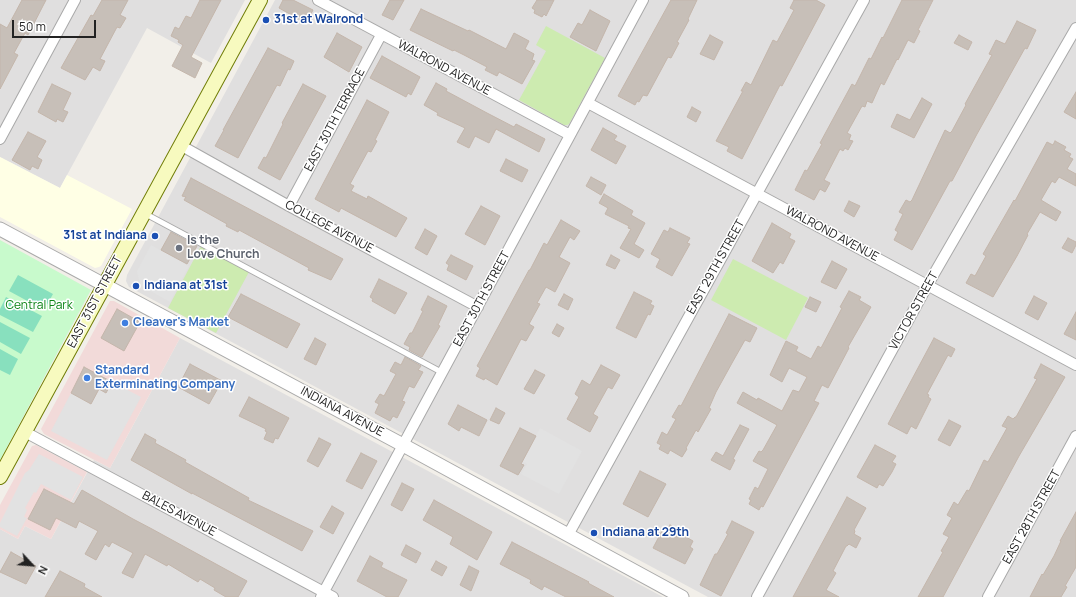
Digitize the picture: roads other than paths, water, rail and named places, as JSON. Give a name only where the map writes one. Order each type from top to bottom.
[{"type":"main road","name":"EAST 31ST STREET","points":[[0,477],[260,0]]},
{"type":"street","points":[[0,139],[75,0]]},
{"type":"street","name":"WALROND AVENUE","points":[[318,0],[570,135]]},
{"type":"street","name":"EAST 29TH STREET","points":[[568,535],[864,0]]},
{"type":"street","name":"EAST 30TH STREET","points":[[322,594],[588,103],[640,1]]},
{"type":"street","name":"VICTOR STREET","points":[[757,597],[927,286],[1076,28]]},
{"type":"street","name":"EAST 30TH TERRACE","points":[[289,206],[381,35]]},
{"type":"street","name":"WALROND AVENUE","points":[[588,103],[927,286],[1076,364]]},
{"type":"street","name":"COLLEGE AVENUE","points":[[180,145],[289,206],[478,307]]},
{"type":"street","name":"INDIANA AVENUE","points":[[0,229],[403,445],[682,597]]},
{"type":"street","name":"BALES AVENUE","points":[[24,432],[322,594],[333,597]]},
{"type":"street","name":"EAST 28TH STREET","points":[[988,597],[1076,436]]},
{"type":"lane","points":[[143,213],[443,373]]},
{"type":"place","name":"31st at Walrond","points":[[266,20]]},
{"type":"place","name":"31st at Indiana","points":[[155,236]]},
{"type":"place","name":"Is the Love Church","points":[[179,248]]},
{"type":"place","name":"Indiana at 31st","points":[[136,286]]},
{"type":"place","name":"Cleaver's Market","points":[[125,323]]},
{"type":"place","name":"Standard Exterminating Company","points":[[87,378]]},
{"type":"place","name":"Indiana at 29th","points":[[594,533]]},
{"type":"park label","name":"Central Park","points":[[39,306]]}]
